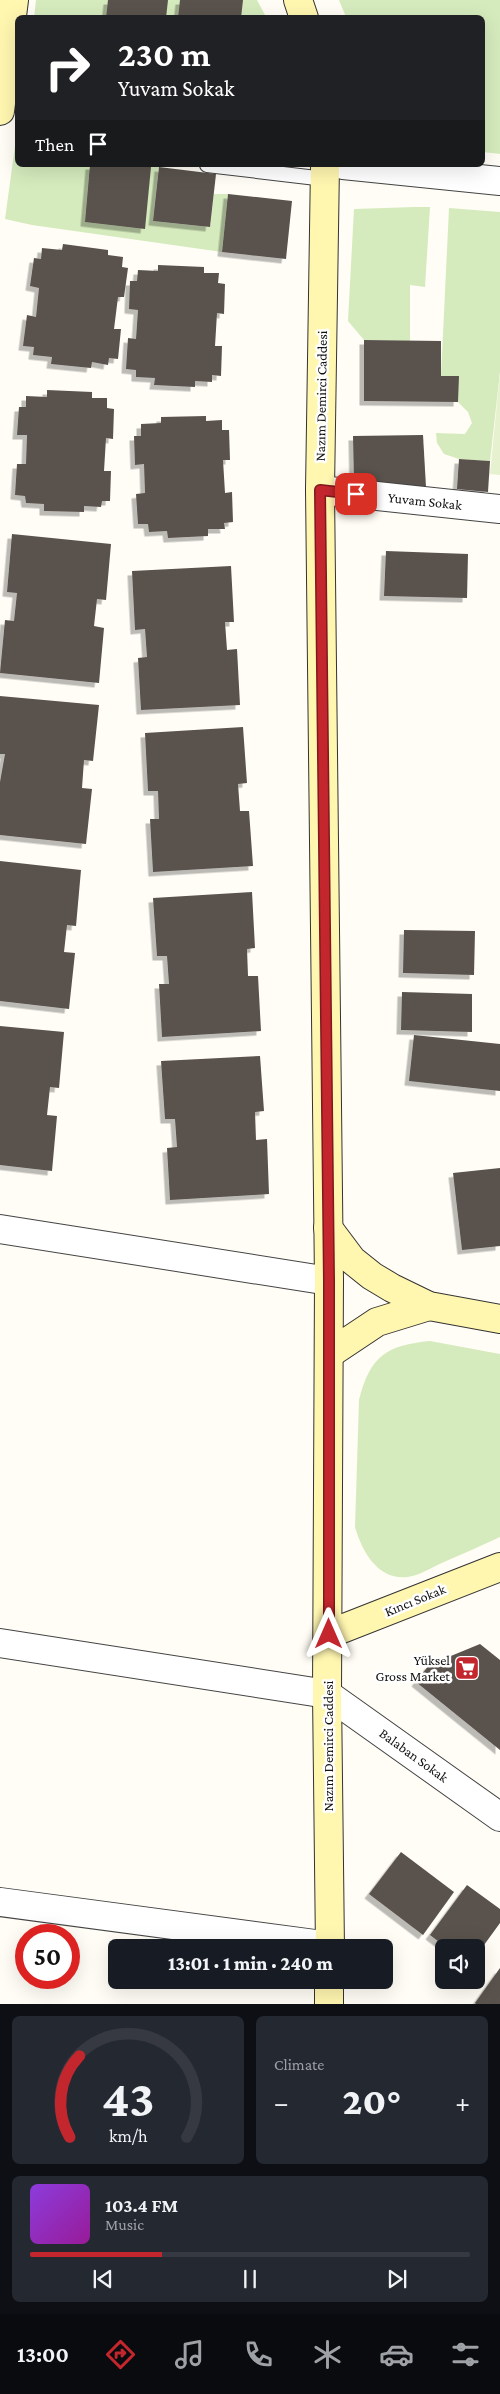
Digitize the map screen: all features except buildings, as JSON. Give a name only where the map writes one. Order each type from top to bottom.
[{"type":"main road","points":[[0,111],[14,0]]},
{"type":"main road","points":[[298,0],[303,15]]},
{"type":"main road","name":"Nazım Demirci Caddesi","points":[[330,1939],[327,1694],[329,1634],[329,1281],[320,490],[331,170]]},
{"type":"main road","points":[[328,1228],[352,1260],[372,1276],[429,1306],[500,1319]]},
{"type":"main road","points":[[329,1354],[377,1322],[429,1306]]},
{"type":"main road","name":"Kıncı Sokak","points":[[329,1634],[500,1567]]},
{"type":"main road","points":[[329,1989],[329,2004]]},
{"type":"street","points":[[331,170],[500,181]]},
{"type":"street","name":"Yuvam Sokak","points":[[320,490],[500,509]]},
{"type":"street","points":[[0,1229],[329,1281]]},
{"type":"street","points":[[0,1643],[327,1694]]},
{"type":"street","name":"Balaban Sokak","points":[[327,1694],[500,1817]]},
{"type":"street","points":[[0,1902],[271,1939]]},
{"type":"lane","points":[[256,167],[331,170]]},
{"type":"green space","points":[[36,0],[257,0],[265,15],[34,15]]},
{"type":"green space","points":[[339,0],[500,0],[500,154],[485,152],[485,15],[345,15]]},
{"type":"green space","points":[[15,146],[15,167],[159,167],[153,221],[210,227],[214,194],[228,194],[222,252],[32,225],[5,219]]},
{"type":"green space","points":[[430,207],[425,287],[410,285],[410,341],[364,340],[348,321],[354,209]]},
{"type":"green space","points":[[449,208],[500,212],[500,372],[490,461],[459,459],[444,454],[437,443],[436,433],[465,434],[472,423],[468,412],[458,402],[458,376],[441,376]]},
{"type":"green space","points":[[500,372],[500,475],[490,474]]},
{"type":"green space","points":[[430,1341],[500,1354],[500,1537],[416,1575],[393,1576],[376,1566],[369,1557],[363,1548],[355,1527],[359,1400],[369,1373],[382,1355],[402,1346]]},
{"type":"place","name":"Yüksel Gross Market","points":[[467,1668]]},
{"type":"route","points":[[329,1634],[329,1281],[320,490],[356,494]]}]
